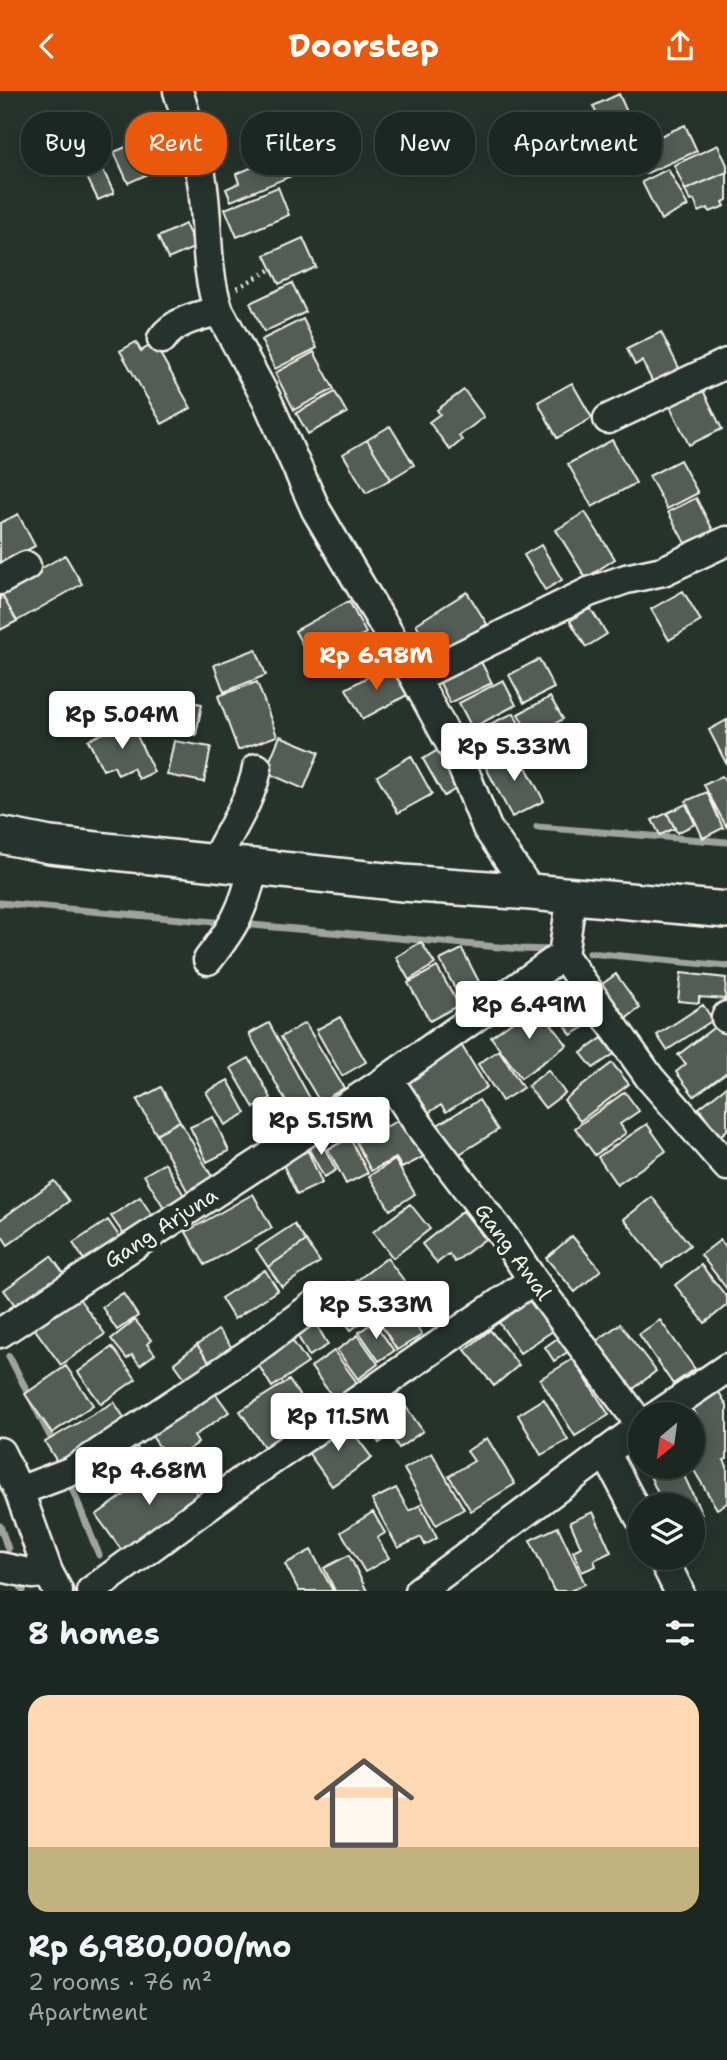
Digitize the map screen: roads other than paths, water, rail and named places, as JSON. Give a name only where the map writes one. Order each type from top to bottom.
[{"type":"main road","points":[[0,835],[50,845],[403,883],[727,910]]},
{"type":"street","points":[[178,91],[202,181],[207,248],[216,304],[266,398],[316,510],[415,678],[460,761],[487,828],[531,892]]},
{"type":"street","points":[[162,339],[175,325],[200,315],[216,304]]},
{"type":"street","points":[[608,419],[727,363]]},
{"type":"street","points":[[415,678],[589,591],[663,571],[727,541]]},
{"type":"street","points":[[0,580],[26,566]]},
{"type":"street","points":[[214,863],[246,800],[257,768]]},
{"type":"street","points":[[208,960],[233,926],[246,899],[254,867]]},
{"type":"street","points":[[572,895],[563,954],[650,1078],[727,1166]]},
{"type":"street","name":"Gang Arjuna","points":[[0,1333],[388,1079],[563,954]]},
{"type":"street","name":"Gang Awal","points":[[388,1079],[421,1128],[504,1237],[628,1409]]},
{"type":"street","points":[[91,1591],[243,1480],[533,1280]]},
{"type":"street","points":[[19,1491],[72,1471],[247,1355],[321,1300]]},
{"type":"street","points":[[677,1402],[727,1368]]},
{"type":"street","points":[[419,1591],[628,1434]]},
{"type":"street","points":[[0,1452],[19,1491],[53,1581]]},
{"type":"street","points":[[605,1452],[628,1495]]},
{"type":"street","points":[[0,1567],[53,1581]]},
{"type":"street","points":[[669,1570],[680,1591]]},
{"type":"waterway","points":[[537,827],[727,842]]},
{"type":"waterway","points":[[0,903],[226,923]]},
{"type":"waterway","points":[[241,924],[551,950]]},
{"type":"waterway","points":[[589,953],[727,966]]},
{"type":"waterway","points":[[9,1356],[55,1446]]},
{"type":"waterway","points":[[72,1488],[99,1555]]},
{"type":"waterway","points":[[0,1526],[8,1549]]}]
